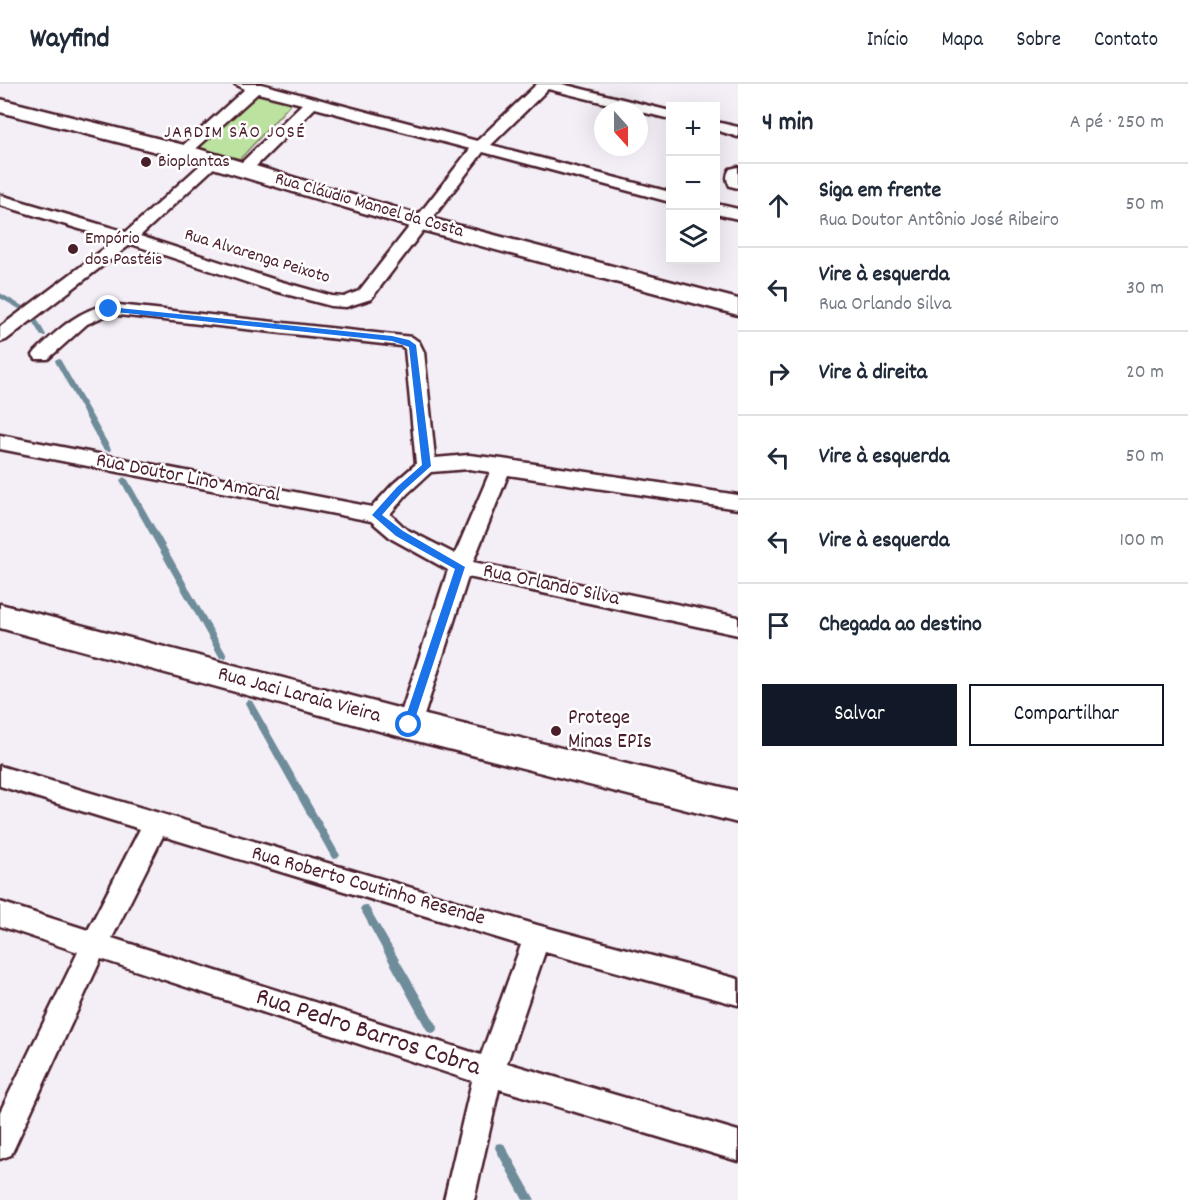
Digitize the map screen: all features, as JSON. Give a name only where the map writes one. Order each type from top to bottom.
[{"type":"street","points":[[422,223],[479,148],[544,84],[581,88],[666,114]]},
{"type":"street","points":[[184,152],[249,86],[282,88],[313,102],[666,196]]},
{"type":"street","points":[[244,169],[313,102]]},
{"type":"street","name":"Rua Cláudio Manoel da Costa","points":[[0,105],[184,152],[422,223],[738,307]]},
{"type":"street","points":[[720,127],[738,132]]},
{"type":"street","points":[[0,336],[129,238],[213,161]]},
{"type":"street","points":[[738,174],[738,181]]},
{"type":"street","name":"Rua Alvarenga Peixoto","points":[[0,200],[129,238],[273,285],[332,301],[346,302],[365,295],[422,223]]},
{"type":"street","points":[[720,209],[738,214]]},
{"type":"street","points":[[42,355],[85,316],[95,311],[109,309],[406,341],[413,346],[416,352],[426,466]]},
{"type":"street","name":"Rua Doutor Lino Amaral","points":[[0,442],[376,515]]},
{"type":"street","points":[[376,515],[426,466],[469,462],[738,502]]},
{"type":"street","points":[[409,725],[460,567],[502,466]]},
{"type":"street","name":"Rua Orlando Silva","points":[[376,515],[407,538],[460,567],[738,626]]},
{"type":"street","name":"Rua Jaci Laraia Vieira","points":[[0,616],[409,725],[738,807]]},
{"type":"street","name":"Rua Roberto Coutinho Resende","points":[[0,776],[537,937],[738,992]]},
{"type":"street","points":[[0,1144],[95,944],[156,824]]},
{"type":"street","name":"Rua Pedro Barros Cobra","points":[[0,914],[489,1072],[738,1146]]},
{"type":"street","points":[[459,1200],[489,1072],[537,937]]},
{"type":"green space","points":[[259,89],[296,98],[240,159],[197,148]]},
{"type":"waterway","points":[[0,295],[31,313],[43,335]]},
{"type":"waterway","points":[[58,361],[107,449]]},
{"type":"waterway","points":[[124,480],[223,656]]},
{"type":"waterway","points":[[249,703],[335,855]]},
{"type":"waterway","points":[[365,909],[432,1028]]},
{"type":"waterway","points":[[500,1148],[529,1200]]},
{"type":"place","name":"Bioplantas","points":[[146,162]]},
{"type":"place","name":"Empório dos Pastéis","points":[[73,249]]},
{"type":"place","name":"Protege Minas EPIs","points":[[556,731]]},
{"type":"district","name":"JARDIM SÃO JOSÉ","points":[[235,133]]},
{"type":"route","points":[[109,309],[392,338],[406,341],[413,346],[416,352],[426,466],[376,515],[399,534],[460,567],[409,725]]}]
